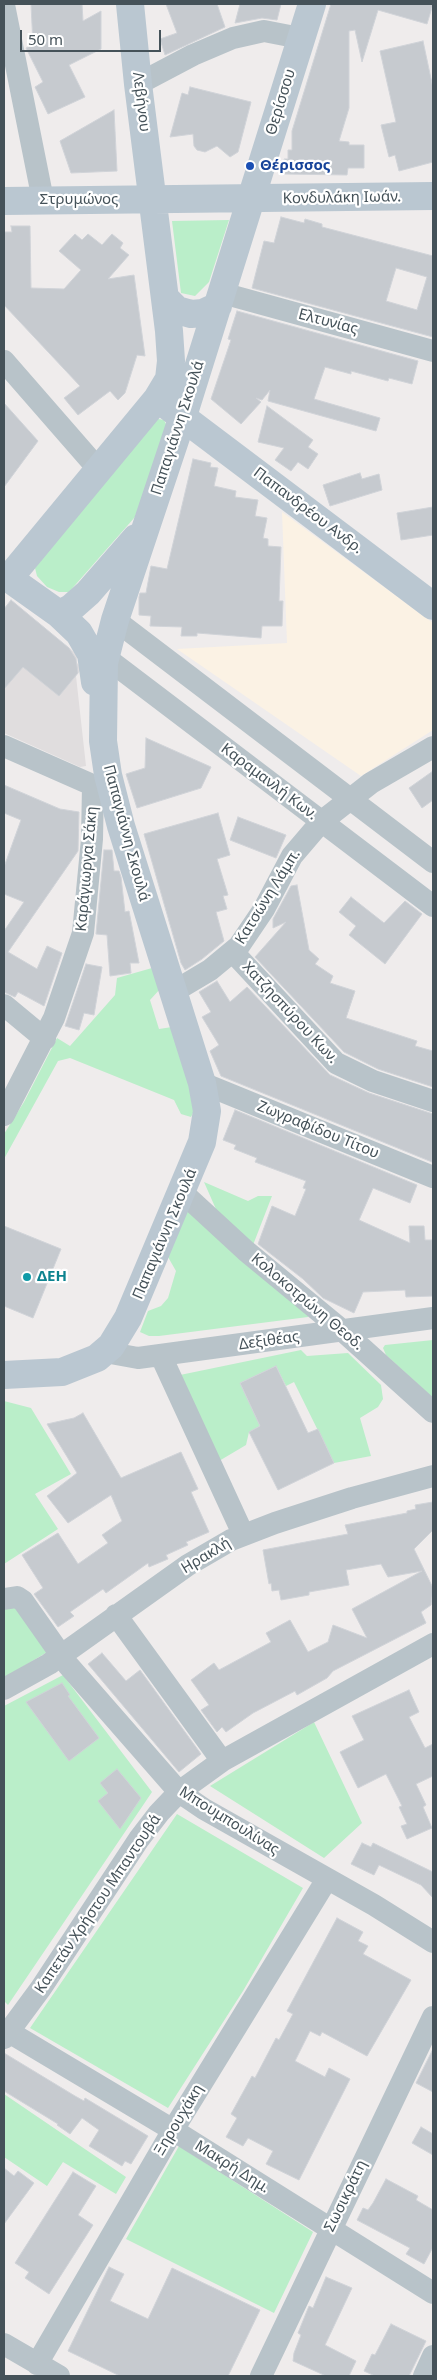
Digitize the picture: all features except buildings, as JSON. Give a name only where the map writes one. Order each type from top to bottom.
[{"type":"street","points":[[4,4],[43,200]]},
{"type":"street","name":"Λεβήνου","points":[[5,579],[99,470],[157,399],[169,379],[171,361],[165,298],[138,84],[130,4]]},
{"type":"street","name":"Θερίσσου","points":[[251,200],[312,4]]},
{"type":"street","points":[[138,84],[194,55],[233,38],[264,30],[300,38]]},
{"type":"street","name":"Κονδυλάκη Ιωάν.","points":[[154,200],[433,196]]},
{"type":"street","name":"Στρυμώνος","points":[[4,201],[154,200]]},
{"type":"street","name":"Παπαγιάννη Σκουλά","points":[[4,1375],[62,1372],[85,1364],[105,1352],[124,1327],[200,1151],[204,1133],[207,1111],[202,1083],[173,992],[103,790],[105,756],[102,728],[105,657],[115,620],[183,416],[251,200]]},
{"type":"street","points":[[165,298],[177,310],[191,314],[203,313],[220,300]]},
{"type":"street","name":"Ελτυνίας","points":[[220,300],[433,351]]},
{"type":"street","points":[[4,360],[99,470]]},
{"type":"street","name":"Παπανδρέου Ανδρ.","points":[[157,399],[183,416],[433,606]]},
{"type":"street","points":[[59,614],[71,608],[88,593],[145,528]]},
{"type":"street","points":[[5,579],[59,614],[79,633],[92,654],[96,704],[102,728]]},
{"type":"street","points":[[115,620],[433,862]]},
{"type":"street","name":"Καραμανλή Κων.","points":[[105,657],[433,906]]},
{"type":"street","points":[[4,746],[103,790]]},
{"type":"street","name":"Κατσώνη Λάμπ.","points":[[173,992],[210,970],[234,952],[256,922],[292,856],[321,822],[350,798],[433,747]]},
{"type":"street","name":"Καράγιωργα Σάκη","points":[[4,1115],[45,1039],[60,1002],[83,933],[92,839],[103,790]]},
{"type":"street","name":"Χατζησπύρου Κων.","points":[[234,952],[336,1063],[373,1081],[433,1102]]},
{"type":"street","points":[[4,1005],[45,1039]]},
{"type":"street","name":"Ζωγραφίδου Τίτου","points":[[202,1083],[433,1177]]},
{"type":"street","name":"Κολοκοτρώνη Θεοδ.","points":[[182,1192],[246,1251],[343,1330],[433,1412]]},
{"type":"street","name":"Δεξιθέας","points":[[105,1352],[132,1358],[161,1356],[433,1318]]},
{"type":"street","points":[[161,1356],[244,1534]]},
{"type":"street","name":"Ηρακλή","points":[[4,1689],[61,1656],[204,1554],[244,1534],[352,1498],[433,1476]]},
{"type":"street","name":"Μπουμπουλίνας","points":[[4,1600],[17,1597],[23,1601],[61,1656],[179,1792],[204,1809],[433,1942]]},
{"type":"street","points":[[116,1615],[222,1761]]},
{"type":"street","name":"Καπετάν Χρήστου Μπαντουβά","points":[[5,2033],[42,1988],[139,1840],[179,1792],[222,1761],[433,1644]]},
{"type":"street","name":"Ξηρουχάκη","points":[[37,2364],[173,2130],[327,1879]]},
{"type":"street","name":"Σωσικράτη","points":[[261,2376],[433,2017]]},
{"type":"street","name":"Μακρή Δημ.","points":[[5,2033],[173,2130],[433,2293]]},
{"type":"street","points":[[4,2344],[58,2376]]},
{"type":"street","points":[[424,2376],[433,2356]]},
{"type":"shaded area","points":[[282,512],[433,623],[433,730],[361,776],[177,649],[287,643]]},
{"type":"shaded area","points":[[11,600],[79,656],[75,661],[82,668],[76,676],[86,766],[80,767],[4,733],[4,609]]},
{"type":"green space","points":[[229,220],[209,282],[195,296],[181,293],[172,221]]},
{"type":"green space","points":[[153,418],[164,420],[167,426],[135,517],[69,592],[59,592],[47,587],[37,576],[35,568]]},
{"type":"green space","points":[[152,968],[161,988],[150,1000],[159,1029],[172,1027],[192,1081],[194,1111],[191,1117],[181,1114],[174,1100],[70,1058],[58,1061],[4,1159],[4,1134],[24,1102],[57,1038],[70,1046],[115,995],[117,978]]},
{"type":"green space","points":[[204,1182],[248,1201],[258,1196],[272,1196],[253,1245],[219,1216]]},
{"type":"green space","points":[[187,1209],[308,1313],[308,1317],[159,1336],[149,1336],[140,1332],[148,1311],[161,1306],[168,1298],[176,1271],[168,1257]]},
{"type":"green space","points":[[433,1340],[433,1398],[386,1355],[383,1348],[385,1345]]},
{"type":"green space","points":[[301,1350],[307,1356],[348,1353],[381,1385],[383,1399],[378,1407],[360,1418],[371,1456],[334,1463],[294,1382],[286,1386],[276,1366],[240,1383],[260,1426],[249,1432],[246,1445],[219,1461],[180,1375]]},
{"type":"green space","points":[[4,1401],[31,1408],[71,1474],[35,1494],[58,1529],[4,1564]]},
{"type":"green space","points":[[4,1604],[14,1604],[49,1651],[4,1678]]},
{"type":"green space","points":[[63,1675],[152,1792],[8,2005],[4,2001],[4,1706]]},
{"type":"green space","points":[[314,1722],[362,1823],[324,1858],[210,1786]]},
{"type":"green space","points":[[177,1814],[303,1888],[243,1991],[168,2108],[30,2028]]},
{"type":"green space","points":[[4,2094],[126,2177],[116,2194],[63,2162],[47,2186],[4,2157]]},
{"type":"green space","points":[[179,2146],[313,2232],[274,2313],[126,2239]]},
{"type":"place","name":"Θέρισσος","points":[[250,166]]},
{"type":"place","name":"ΔΕΗ","points":[[27,1277]]}]
